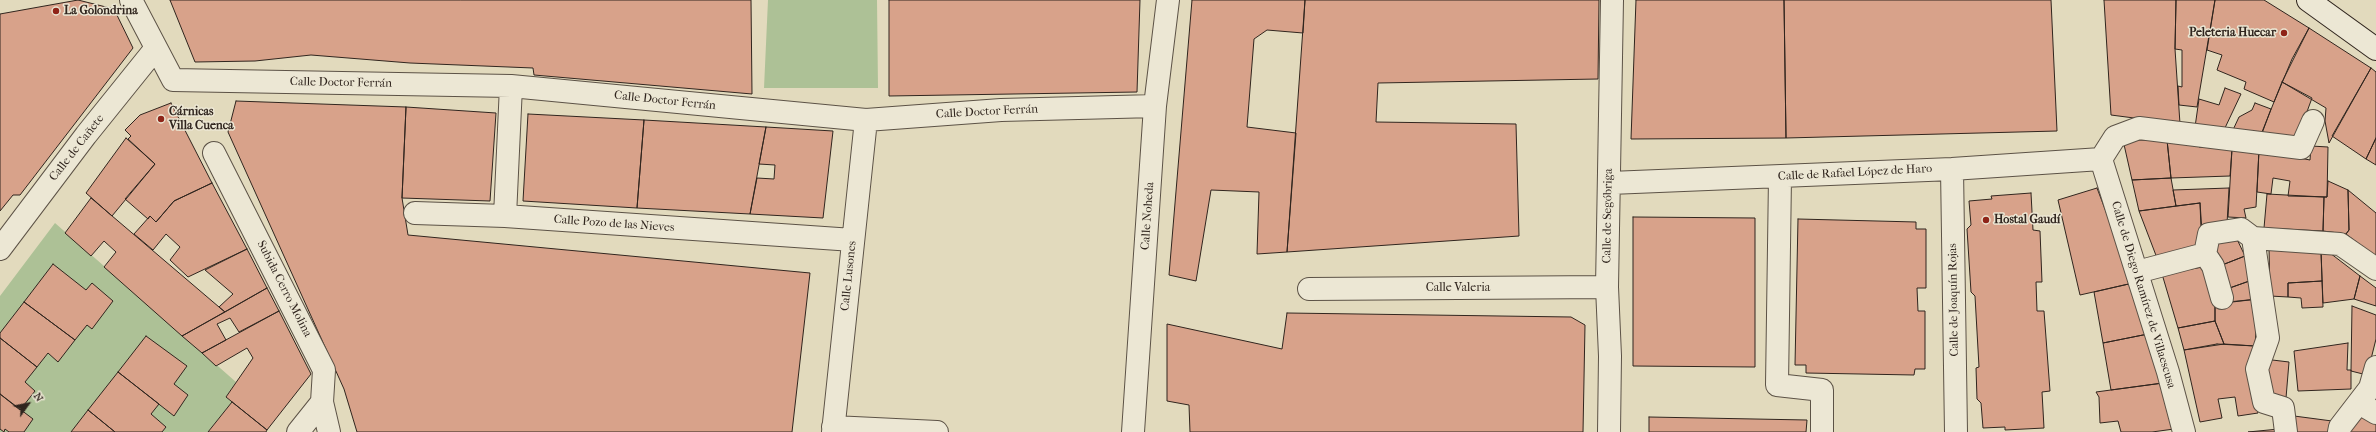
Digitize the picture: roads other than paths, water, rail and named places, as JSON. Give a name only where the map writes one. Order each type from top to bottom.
[{"type":"street","points":[[131,0],[156,48]]},
{"type":"street","name":"Calle Noheda","points":[[1133,432],[1155,106],[1168,0]]},
{"type":"street","name":"Calle de Segóbriga","points":[[1610,432],[1607,287],[1612,0]]},
{"type":"street","points":[[2308,0],[2376,48]]},
{"type":"street","name":"Calle Doctor Ferrán","points":[[156,48],[173,80],[511,86],[866,120],[1001,110],[1155,106]]},
{"type":"street","name":"Calle de Cañete","points":[[0,249],[86,135],[156,48]]},
{"type":"street","points":[[414,213],[504,216],[511,86]]},
{"type":"street","name":"Calle Lusones","points":[[833,429],[866,120]]},
{"type":"street","points":[[2101,159],[2115,137],[2139,128],[2301,148],[2313,121]]},
{"type":"street","name":"Subida Cerro Molina","points":[[214,153],[324,370],[322,402],[329,432]]},
{"type":"street","name":"Calle de Rafael López de Haro","points":[[1610,183],[1952,169],[2101,159]]},
{"type":"street","name":"Calle de Diego Ramírez de Villaescusa","points":[[2101,159],[2168,372],[2184,432]]},
{"type":"street","name":"Calle de Joaquín Rojas","points":[[1952,169],[1956,432]]},
{"type":"street","points":[[1780,177],[1777,385],[1822,390],[1822,432]]},
{"type":"street","name":"Calle Pozo de las Nieves","points":[[504,216],[853,240]]},
{"type":"street","points":[[2222,298],[2213,266],[2205,254],[2209,234],[2241,229],[2253,238],[2340,244],[2376,269]]},
{"type":"street","points":[[2253,238],[2268,338],[2257,369],[2264,402],[2283,408],[2286,432]]},
{"type":"street","points":[[2137,272],[2205,254]]},
{"type":"street","name":"Calle Valeria","points":[[1309,290],[1607,287]]},
{"type":"street","points":[[2340,432],[2340,427],[2370,399],[2376,367]]},
{"type":"street","points":[[298,432],[322,402]]},
{"type":"street","points":[[833,429],[937,432]]},
{"type":"place","name":"La Golondrina","points":[[56,11]]},
{"type":"place","name":"Peleteria Huecar","points":[[2284,33]]},
{"type":"place","name":"Cárnicas Villa Cuenca","points":[[161,119]]},
{"type":"place","name":"Hostal Gaudí","points":[[1986,220]]}]
